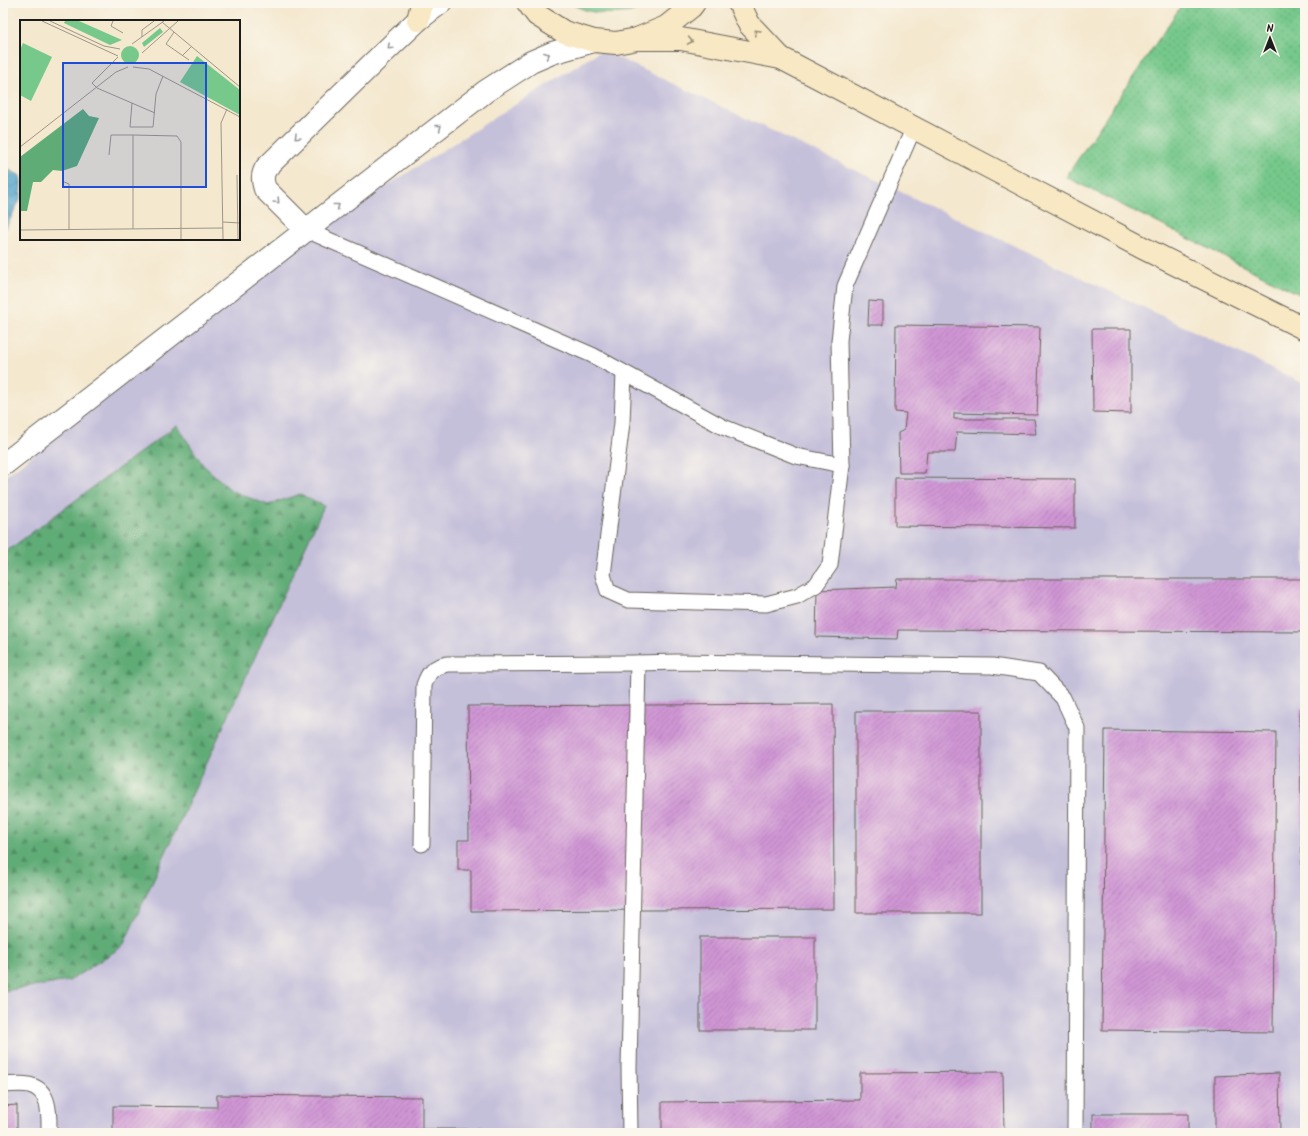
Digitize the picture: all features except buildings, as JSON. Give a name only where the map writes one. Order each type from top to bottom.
[{"type":"main road","points":[[528,3],[537,14],[564,32],[594,41],[616,43],[637,39],[681,39],[781,58],[1136,244],[1305,328]]},
{"type":"main road","points":[[637,39],[666,27],[694,3]]},
{"type":"main road","points":[[739,3],[749,24],[781,58]]},
{"type":"street","points":[[306,230],[265,189],[262,181],[262,174],[266,168],[420,12],[440,3]]},
{"type":"street","points":[[3,465],[492,87],[531,62],[552,53],[594,41]]},
{"type":"lane","points":[[624,373],[622,423],[603,575],[608,591],[628,600],[766,604],[797,596],[816,585],[830,565],[842,465],[839,341],[845,286],[914,127]]},
{"type":"lane","points":[[306,230],[585,352],[723,427],[796,456],[842,465]]},
{"type":"lane","points":[[422,844],[424,685],[429,673],[436,667],[446,664],[677,662],[992,666],[1040,673],[1063,698],[1077,728],[1075,1133]]},
{"type":"lane","points":[[630,1133],[638,663]]},
{"type":"lane","points":[[3,1084],[28,1084],[39,1088],[46,1097],[49,1110],[49,1133]]},
{"type":"shaded area","points":[[602,50],[1305,384],[1305,1133],[3,1133],[3,478],[331,221]]},
{"type":"green space","points":[[570,3],[651,3],[631,12],[599,13],[577,7]]},
{"type":"green space","points":[[1183,3],[1305,4],[1305,297],[1066,177]]},
{"type":"green space","points":[[177,425],[203,465],[232,491],[268,505],[300,494],[324,506],[123,946],[69,981],[3,991],[3,554]]},
{"type":"water","points":[[3,167],[20,176],[20,199],[3,234]]}]
